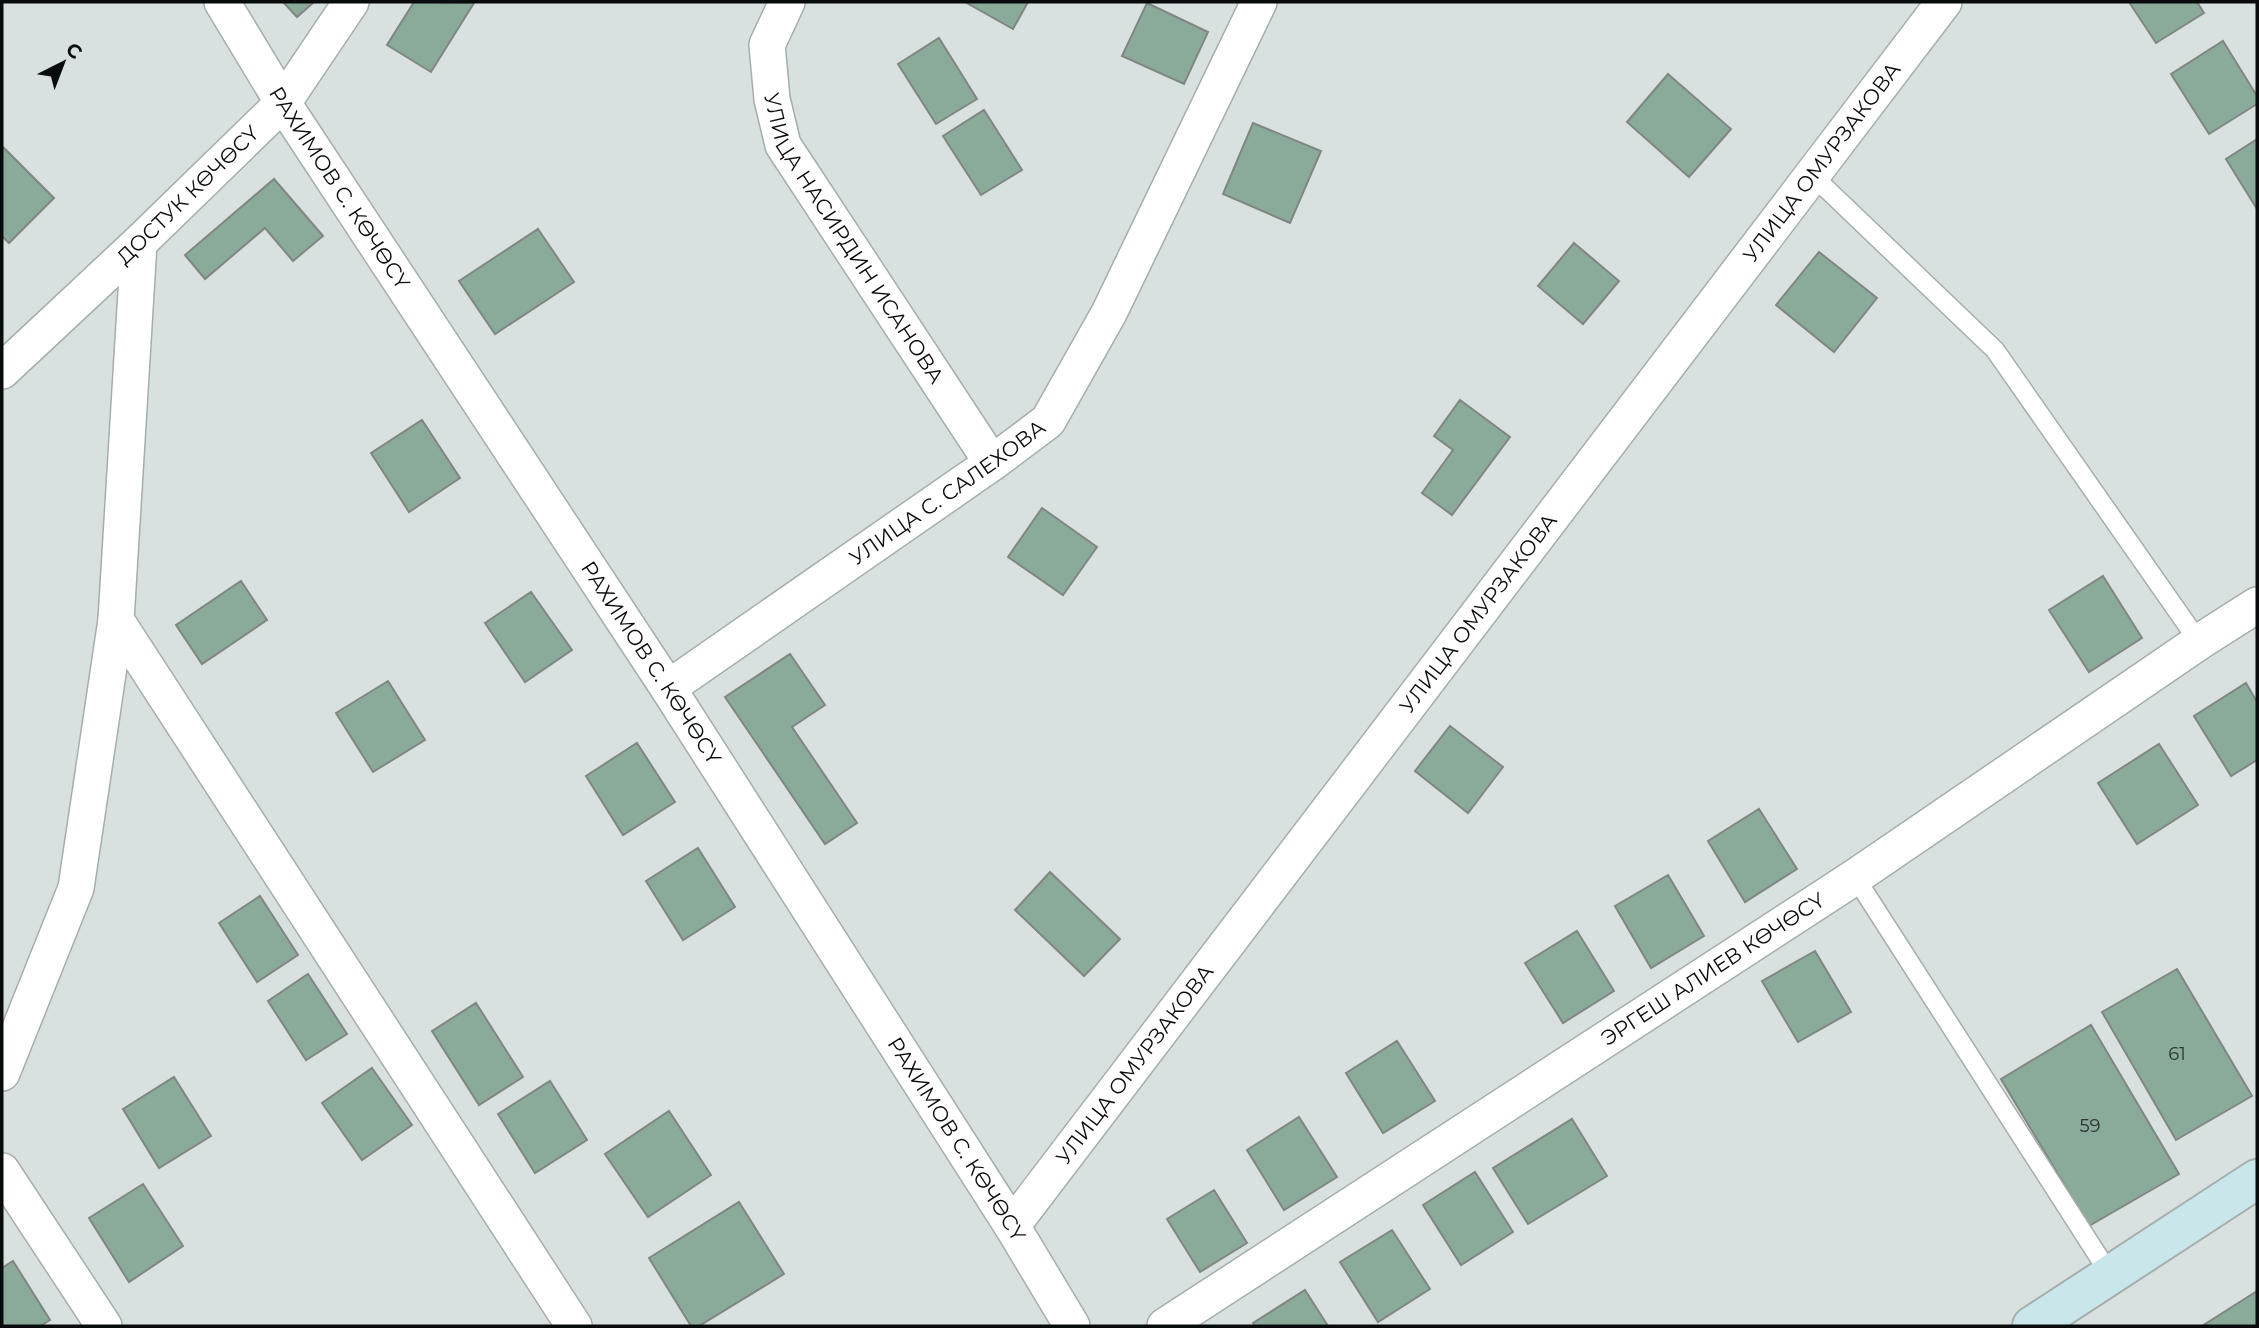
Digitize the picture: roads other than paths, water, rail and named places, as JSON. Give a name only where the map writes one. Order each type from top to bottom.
[{"type":"main road","points":[[2032,1326],[2257,1179]]},
{"type":"street","name":"РАХИМОВ С. КӨЧӨСҮ","points":[[222,2],[283,103],[668,688],[1012,1226],[1072,1326]]},
{"type":"street","name":"ДОСТУК КӨЧӨСҮ","points":[[2,371],[283,103],[351,2]]},
{"type":"street","name":"УЛИЦА НАСИРДИН ИСАНОВА","points":[[788,2],[767,45],[772,99],[783,145],[992,463]]},
{"type":"street","name":"УЛИЦА С. САЛЕХОВА","points":[[668,688],[992,463],[1048,421],[1109,313],[1259,2]]},
{"type":"street","name":"УЛИЦА ОМУРЗАКОВА","points":[[1012,1226],[1944,2]]},
{"type":"street","points":[[2,1073],[76,888],[116,620],[139,243]]},
{"type":"street","name":"ЭРГЕШ АЛИЕВ КӨЧӨСҮ","points":[[1165,1326],[1855,877],[2257,605]]},
{"type":"street","points":[[116,620],[574,1326]]},
{"type":"street","points":[[2,1171],[104,1326]]},
{"type":"lane","points":[[1812,175],[1995,350],[2199,642]]},
{"type":"lane","points":[[1855,877],[2111,1276]]}]
